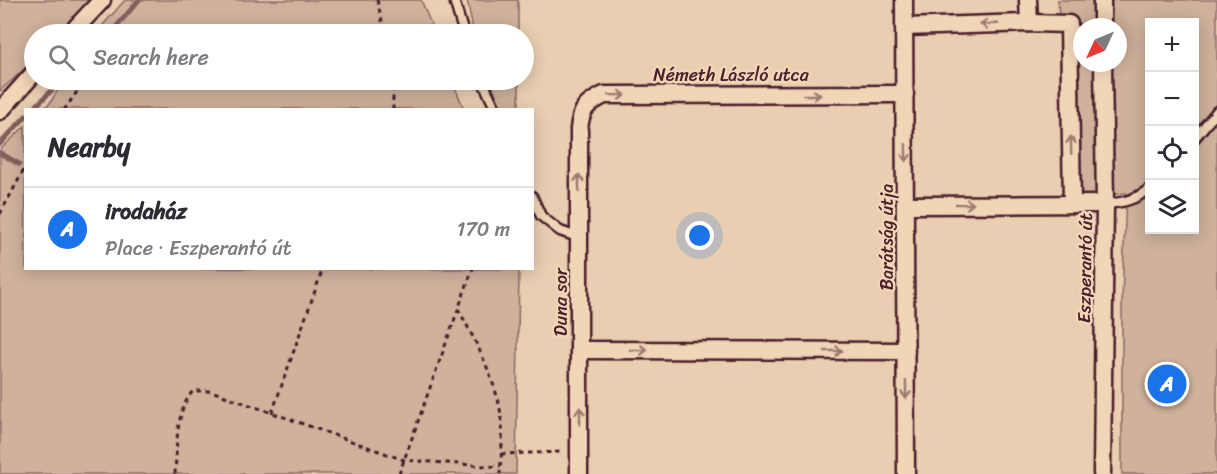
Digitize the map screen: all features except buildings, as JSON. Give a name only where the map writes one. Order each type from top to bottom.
[{"type":"street","points":[[79,24],[102,0]]},
{"type":"street","name":"Barátság útja","points":[[904,0],[906,474]]},
{"type":"street","points":[[904,27],[1029,22],[1028,0]]},
{"type":"street","points":[[1102,0],[1102,18]]},
{"type":"street","name":"Eszperantó út","points":[[1029,22],[1069,24],[1072,203]]},
{"type":"street","name":"Eszperantó út","points":[[1102,474],[1105,204],[1103,72]]},
{"type":"street","points":[[0,111],[24,84]]},
{"type":"street","name":"Németh László utca","points":[[579,129],[581,114],[591,101],[604,95],[904,94]]},
{"type":"street","name":"Duna sor","points":[[579,129],[579,474]]},
{"type":"street","points":[[906,205],[1105,204]]},
{"type":"street","points":[[580,350],[906,351]]},
{"type":"lane","points":[[454,0],[461,24]]},
{"type":"lane","points":[[487,90],[495,108]]},
{"type":"lane","points":[[1199,133],[1217,111]]},
{"type":"lane","points":[[1105,204],[1120,203],[1140,197],[1145,192]]},
{"type":"lane","points":[[534,200],[541,216],[560,231],[580,238]]},
{"type":"path","points":[[377,0],[383,24]]},
{"type":"path","points":[[65,108],[78,90]]},
{"type":"path","points":[[393,90],[393,108]]},
{"type":"path","points":[[0,214],[24,170]]},
{"type":"path","points":[[272,413],[322,270]]},
{"type":"path","points":[[399,474],[472,270]]},
{"type":"path","points":[[458,309],[478,347],[493,387],[502,422],[500,474]]},
{"type":"path","points":[[175,474],[182,409],[186,399],[193,391],[211,391],[404,460],[500,467]]},
{"type":"path","points":[[501,454],[568,452]]},
{"type":"shaded area","points":[[0,0],[93,0],[70,24],[24,24],[24,69],[0,91]]},
{"type":"shaded area","points":[[125,0],[421,0],[431,24],[104,24]]},
{"type":"shaded area","points":[[467,0],[518,0],[518,24],[472,24]]},
{"type":"shaded area","points":[[1058,0],[1217,0],[1217,474],[1122,474],[1122,302],[1126,193],[1068,200]]},
{"type":"shaded area","points":[[58,90],[456,90],[464,108],[44,108]]},
{"type":"shaded area","points":[[494,90],[519,90],[519,108],[502,108]]},
{"type":"shaded area","points":[[24,127],[24,270],[519,270],[516,474],[0,474],[0,150]]},
{"type":"waterway","points":[[119,24],[139,0]]},
{"type":"waterway","points":[[34,108],[52,90]]},
{"type":"waterway","points":[[0,144],[24,118]]},
{"type":"waterway","points":[[0,153],[19,164]]},
{"type":"place","name":"irodaház","points":[[1167,384]]}]
